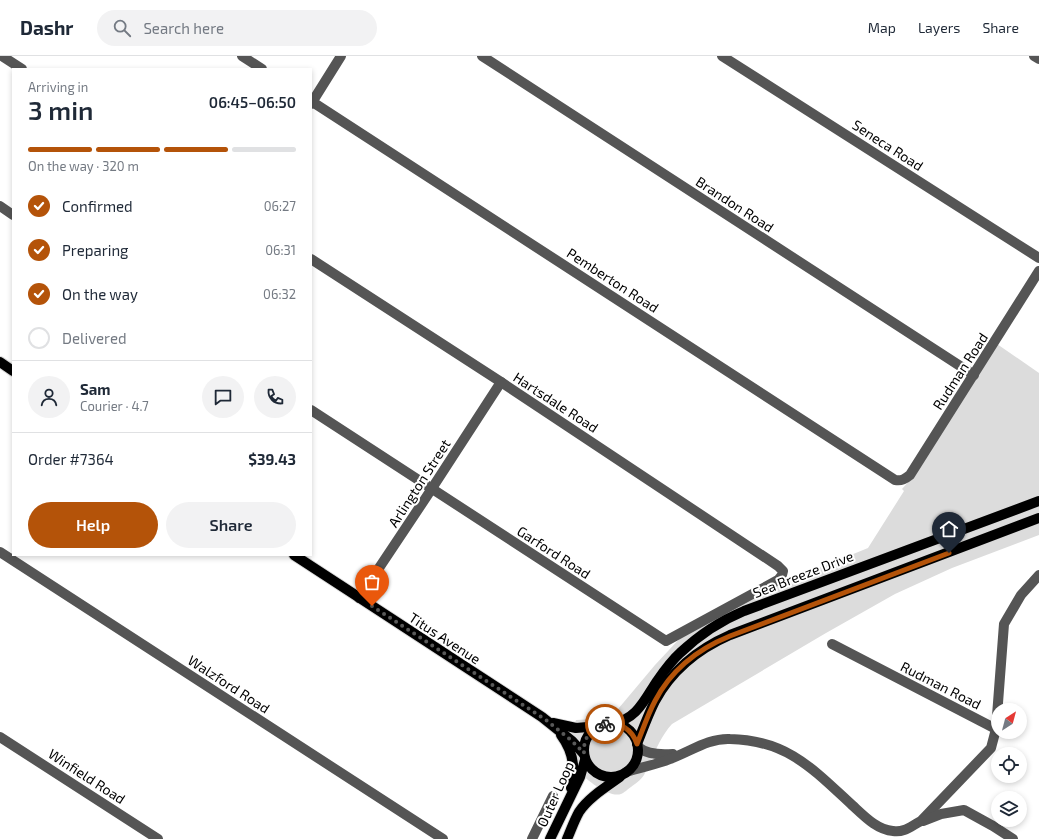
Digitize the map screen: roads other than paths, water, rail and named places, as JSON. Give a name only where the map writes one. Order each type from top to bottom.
[{"type":"main road","points":[[0,362],[12,370]]},
{"type":"main road","name":"Sea Breeze Drive","points":[[612,723],[621,722],[636,712],[643,704],[661,675],[675,658],[699,636],[727,619],[752,608],[1039,501]]},
{"type":"main road","points":[[637,745],[629,730],[619,724],[612,723],[599,726],[593,730],[584,743],[584,756],[589,767],[599,775],[612,777],[625,773],[635,762],[637,745],[653,706],[663,688],[675,672],[687,661],[710,645],[1039,518]]},
{"type":"main road","name":"Titus Avenue","points":[[296,556],[542,717],[572,741],[584,756]]},
{"type":"main road","name":"Titus Avenue","points":[[542,717],[556,724],[576,728],[599,726]]},
{"type":"main road","points":[[552,724],[566,742],[572,756],[573,776],[567,804]]},
{"type":"main road","name":"Outer Loop","points":[[550,839],[583,772],[584,756]]},
{"type":"main road","name":"Outer Loop","points":[[567,839],[581,809],[592,798],[625,773]]},
{"type":"street","points":[[2,56],[20,68]]},
{"type":"street","points":[[242,56],[260,68]]},
{"type":"street","points":[[312,102],[341,56]]},
{"type":"street","name":"Brandon Road","points":[[482,56],[974,375]]},
{"type":"street","name":"Seneca Road","points":[[722,56],[1039,258]]},
{"type":"street","points":[[1034,56],[1039,59]]},
{"type":"street","name":"Pemberton Road","points":[[312,102],[895,480],[899,481]]},
{"type":"street","points":[[0,206],[12,214]]},
{"type":"street","name":"Hartsdale Road","points":[[312,260],[501,382],[778,566],[783,571]]},
{"type":"street","name":"Rudman Road","points":[[899,481],[910,475],[1039,271]]},
{"type":"street","name":"Arlington Street","points":[[359,598],[501,382]]},
{"type":"street","name":"Garford Road","points":[[312,411],[666,642],[778,580],[783,571]]},
{"type":"street","name":"Walzford Road","points":[[0,552],[443,839]]},
{"type":"street","points":[[998,703],[1004,624],[1021,595],[1039,575]]},
{"type":"street","name":"Rudman Road","points":[[832,644],[991,726]]},
{"type":"street","name":"Winfield Road","points":[[0,737],[158,839]]},
{"type":"street","points":[[625,773],[670,759],[706,743],[719,739],[742,740],[769,744],[786,752],[808,766],[863,815],[880,827],[890,831],[898,832],[941,814],[964,810],[1014,839]]},
{"type":"street","points":[[921,822],[991,748],[993,739]]},
{"type":"street","points":[[637,745],[647,753],[658,755],[685,752]]},
{"type":"street","points":[[532,839],[553,796]]}]
